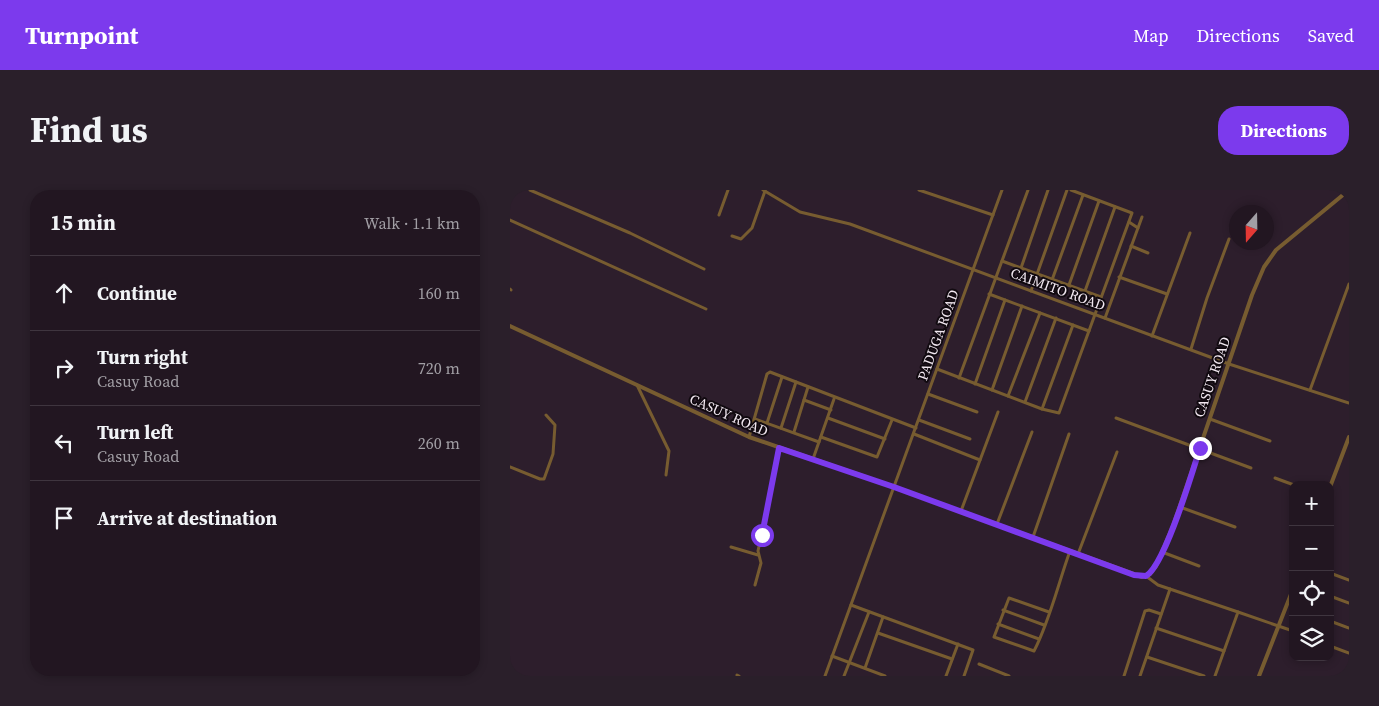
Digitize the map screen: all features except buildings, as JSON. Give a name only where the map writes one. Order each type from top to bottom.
[{"type":"street","points":[[530,190],[630,233],[704,269]]},
{"type":"street","points":[[719,215],[728,190]]},
{"type":"street","points":[[919,190],[993,215]]},
{"type":"street","name":"PADUGA ROAD","points":[[824,676],[852,605],[1002,190]]},
{"type":"street","points":[[959,378],[1028,190]]},
{"type":"street","points":[[1021,268],[1048,190]]},
{"type":"street","points":[[936,369],[1042,409],[1059,413],[1132,213],[1069,190],[1031,291]]},
{"type":"street","name":"CASUY ROAD","points":[[510,326],[749,437],[961,511],[1134,575],[1146,576],[1154,569],[1180,507],[1252,295],[1271,255],[1293,234],[1349,190]]},
{"type":"street","points":[[732,236],[743,239],[751,230],[765,191]]},
{"type":"street","name":"CAIMITO ROAD","points":[[765,191],[803,214],[850,224],[1229,364],[1349,403]]},
{"type":"street","points":[[1052,280],[1083,195]]},
{"type":"street","points":[[1069,285],[1099,201]]},
{"type":"street","points":[[1085,291],[1115,207]]},
{"type":"street","points":[[1105,318],[1142,217]]},
{"type":"street","points":[[510,220],[706,309]]},
{"type":"street","points":[[1129,222],[1138,228]]},
{"type":"street","points":[[1152,336],[1190,233]]},
{"type":"street","points":[[1191,350],[1228,239]]},
{"type":"street","points":[[1131,246],[1148,253]]},
{"type":"street","points":[[1002,261],[1102,297]]},
{"type":"street","points":[[1119,277],[1168,294]]},
{"type":"street","points":[[1310,390],[1349,284]]},
{"type":"street","points":[[989,294],[1089,331]]},
{"type":"street","points":[[974,384],[1005,300]]},
{"type":"street","points":[[992,390],[1022,306]]},
{"type":"street","points":[[1008,396],[1040,313]]},
{"type":"street","points":[[1024,402],[1056,318]]},
{"type":"street","points":[[1042,409],[1073,324]]},
{"type":"street","points":[[749,437],[768,373],[830,394],[834,398],[916,428]]},
{"type":"street","points":[[767,423],[782,377]]},
{"type":"street","points":[[781,428],[796,382]]},
{"type":"street","points":[[637,385],[669,451],[666,475]]},
{"type":"street","points":[[794,432],[808,387]]},
{"type":"street","points":[[928,394],[977,412]]},
{"type":"street","points":[[813,460],[834,398]]},
{"type":"street","points":[[804,400],[831,410]]},
{"type":"street","points":[[961,511],[998,412]]},
{"type":"street","points":[[510,467],[544,479],[553,454],[555,425],[546,415]]},
{"type":"street","points":[[828,418],[885,439]]},
{"type":"street","points":[[1116,418],[1251,468]]},
{"type":"street","points":[[755,419],[819,442]]},
{"type":"street","points":[[1210,419],[1270,441]]},
{"type":"street","points":[[821,437],[877,456],[892,420]]},
{"type":"street","points":[[919,420],[970,439]]},
{"type":"street","points":[[997,524],[1032,432]]},
{"type":"street","points":[[914,434],[980,460]]},
{"type":"street","points":[[1033,537],[1069,434]]},
{"type":"street","points":[[1332,481],[1349,436]]},
{"type":"street","points":[[754,585],[761,561],[758,555],[779,448]]},
{"type":"street","points":[[1078,554],[1117,452]]},
{"type":"street","points":[[1275,478],[1289,483]]},
{"type":"street","points":[[1180,507],[1235,527]]},
{"type":"street","points":[[731,547],[758,555]]},
{"type":"street","points":[[1049,612],[1010,597],[1003,610],[994,637],[1032,652],[1039,639],[1049,612],[1070,551]]},
{"type":"street","points":[[1162,552],[1199,566]]},
{"type":"street","points":[[1334,574],[1349,580]]},
{"type":"street","points":[[1146,576],[1152,582],[1170,589],[1289,630]]},
{"type":"street","points":[[1140,676],[1170,589]]},
{"type":"street","points":[[1334,597],[1349,603]]},
{"type":"street","points":[[1260,676],[1289,600]]},
{"type":"street","points":[[852,605],[973,651],[964,676]]},
{"type":"street","points":[[1003,610],[1044,625]]},
{"type":"street","points":[[1124,676],[1146,610],[1161,614]]},
{"type":"street","points":[[844,676],[868,612]]},
{"type":"street","points":[[1215,676],[1238,612]]},
{"type":"street","points":[[865,668],[884,617]]},
{"type":"street","points":[[1334,622],[1349,628]]},
{"type":"street","points":[[998,624],[1039,639]]},
{"type":"street","points":[[1156,628],[1224,651]]},
{"type":"street","points":[[878,632],[952,659]]},
{"type":"street","points":[[946,676],[958,644]]},
{"type":"street","points":[[1334,647],[1349,653]]},
{"type":"street","points":[[832,656],[886,676]]},
{"type":"street","points":[[1146,657],[1204,676]]},
{"type":"street","points":[[979,664],[1009,676]]},
{"type":"route","points":[[762,535],[779,448],[894,487],[1142,577],[1150,574],[1162,552],[1200,448]]}]
